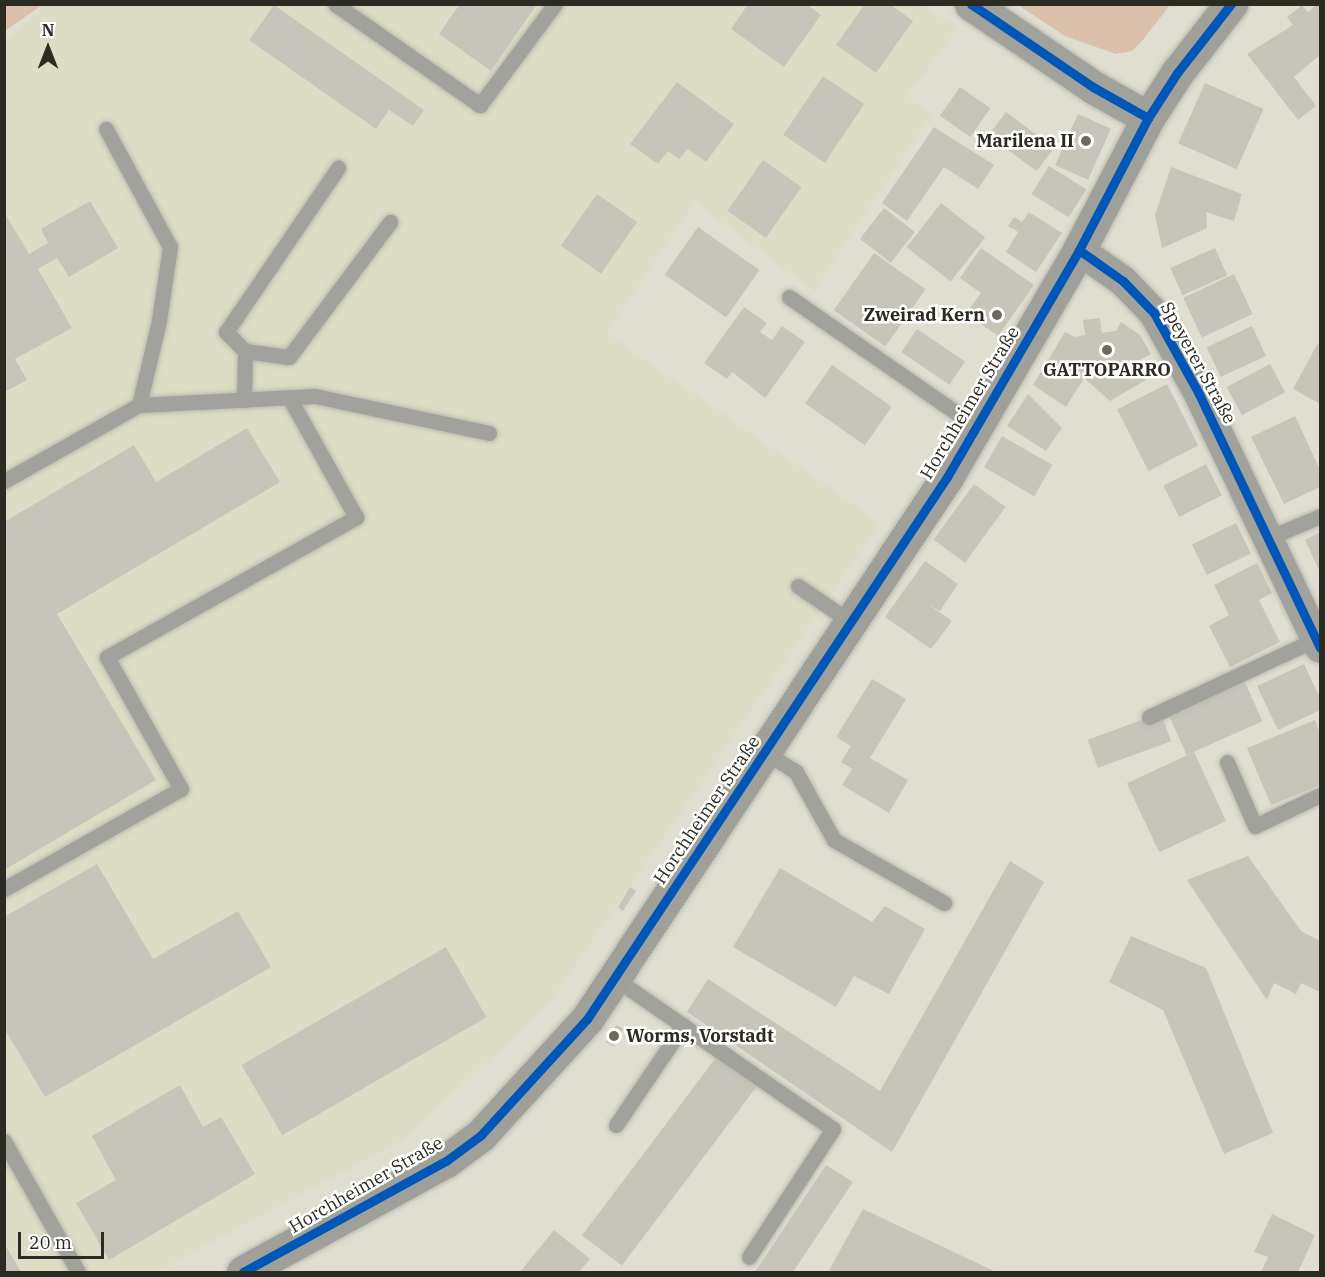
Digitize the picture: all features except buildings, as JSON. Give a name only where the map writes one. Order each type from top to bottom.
[{"type":"main road","points":[[1079,250],[1148,118],[1177,73],[1231,4]]},
{"type":"main road","name":"Horchheimer Straße","points":[[250,1271],[410,1184],[481,1135],[587,1019],[766,753],[977,427],[1079,250]]},
{"type":"street","points":[[971,4],[1093,87],[1148,118]]},
{"type":"street","name":"Speyerer Straße","points":[[1079,250],[1123,281],[1154,313],[1199,394],[1318,643]]},
{"type":"lane","points":[[335,4],[480,105],[555,4]]},
{"type":"lane","points":[[106,129],[170,247],[159,321],[139,405]]},
{"type":"lane","points":[[338,168],[226,332],[245,351],[289,357],[390,222]]},
{"type":"lane","points":[[789,297],[977,427]]},
{"type":"lane","points":[[244,400],[245,351]]},
{"type":"lane","points":[[4,481],[139,405],[315,396],[489,433]]},
{"type":"lane","points":[[4,889],[182,789],[107,657],[356,517],[289,397]]},
{"type":"lane","points":[[1268,538],[1320,516]]},
{"type":"lane","points":[[798,586],[851,622]]},
{"type":"lane","points":[[1149,717],[1318,643]]},
{"type":"lane","points":[[766,753],[796,772],[834,840],[944,903]]},
{"type":"lane","points":[[1227,762],[1255,826],[1320,795]]},
{"type":"lane","points":[[614,978],[833,1128],[749,1257]]},
{"type":"lane","points":[[616,1125],[683,1026]]},
{"type":"lane","points":[[4,1142],[78,1272]]},
{"type":"shaded area","points":[[5,4],[42,4],[42,5],[5,31]]},
{"type":"shaded area","points":[[47,4],[922,4],[957,29],[907,97],[931,114],[814,291],[695,202],[606,333],[880,523],[548,1005],[404,1139],[156,1272],[5,1272],[5,40]]},
{"type":"shaded area","points":[[1018,5],[1170,5],[1132,51],[1116,54],[1065,36]]},
{"type":"cycle path","points":[[971,4],[1093,87],[1148,118]]},
{"type":"cycle path","points":[[243,1272],[446,1161],[481,1135],[587,1019],[947,477],[1079,250],[1148,118],[1177,73],[1231,4]]},
{"type":"cycle path","points":[[1079,250],[1123,281],[1154,313],[1199,394],[1320,648]]},
{"type":"place","name":"Marilena II","points":[[1086,141]]},
{"type":"place","name":"Zweirad Kern","points":[[997,315]]},
{"type":"place","name":"GATTOPARRO","points":[[1107,350]]},
{"type":"place","name":"Worms, Vorstadt","points":[[614,1036]]}]
